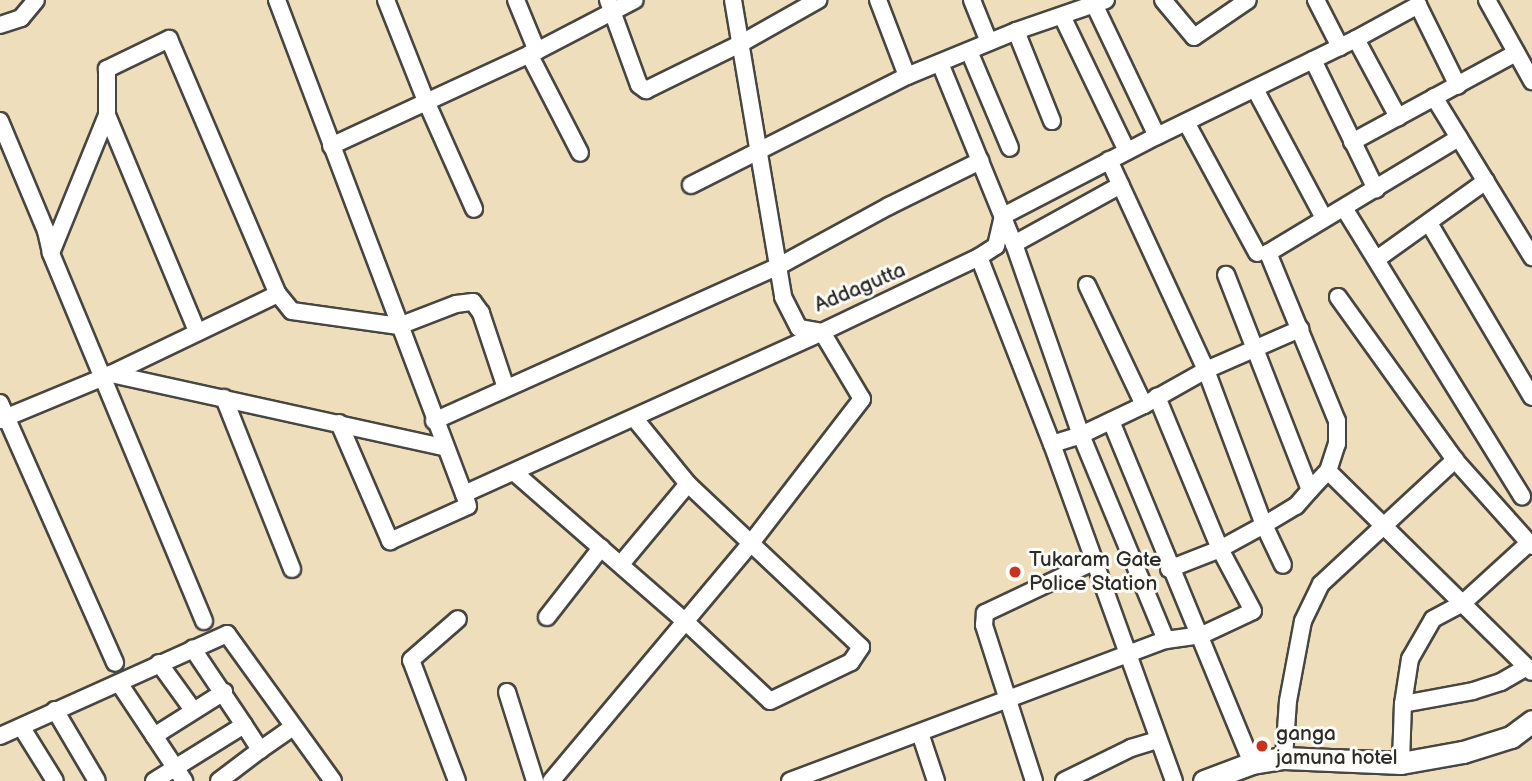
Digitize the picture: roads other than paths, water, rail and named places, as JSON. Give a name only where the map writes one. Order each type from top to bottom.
[{"type":"street","points":[[0,25],[21,18],[36,0]]},
{"type":"street","points":[[276,0],[468,506],[390,541],[339,423]]},
{"type":"street","points":[[386,0],[426,101],[474,209]]},
{"type":"street","points":[[516,0],[533,53],[580,153]]},
{"type":"street","points":[[331,146],[533,53],[610,6],[635,0]]},
{"type":"street","name":"Addagutta","points":[[733,0],[783,298],[799,328],[822,332],[979,257],[996,246],[1003,216]]},
{"type":"street","points":[[610,6],[639,85],[646,90],[740,44],[818,0]]},
{"type":"street","points":[[878,0],[907,76]]},
{"type":"street","points":[[972,0],[989,42]]},
{"type":"street","points":[[1163,0],[1194,37],[1248,0]]},
{"type":"street","points":[[1316,0],[1340,47]]},
{"type":"street","points":[[1487,0],[1532,81]]},
{"type":"street","points":[[691,185],[907,76],[1016,31],[1100,2],[1157,136]]},
{"type":"street","points":[[1003,216],[1157,136],[1356,40],[1419,5],[1458,86]]},
{"type":"street","points":[[1062,16],[1127,151]]},
{"type":"street","points":[[1016,31],[1052,121]]},
{"type":"street","points":[[51,253],[107,115],[107,69],[169,39],[278,295],[292,311],[399,326],[456,304],[473,302],[481,313],[506,387]]},
{"type":"street","points":[[1356,40],[1398,117]]},
{"type":"street","points":[[969,51],[1010,148]]},
{"type":"street","points":[[1352,142],[1516,53]]},
{"type":"street","points":[[1313,60],[1376,189]]},
{"type":"street","points":[[940,63],[1014,244],[1081,435],[1167,640]]},
{"type":"street","points":[[1255,89],[1324,218]]},
{"type":"street","points":[[1434,97],[1532,257]]},
{"type":"street","points":[[107,115],[197,331]]},
{"type":"street","points":[[0,121],[47,232],[51,253],[106,376],[204,621]]},
{"type":"street","points":[[1186,122],[1258,253]]},
{"type":"street","points":[[1169,569],[1220,549],[1296,506],[1328,471],[1337,444],[1337,421],[1268,253],[1459,138]]},
{"type":"street","points":[[1109,160],[1206,370],[1264,525],[1283,565]]},
{"type":"street","points":[[434,421],[779,266],[888,206],[980,161]]},
{"type":"street","points":[[1377,259],[1486,181]]},
{"type":"street","points":[[1014,244],[1121,185]]},
{"type":"street","points":[[1344,208],[1527,494],[1499,509]]},
{"type":"street","points":[[1429,223],[1532,397]]},
{"type":"street","points":[[979,257],[1052,444],[1174,781]]},
{"type":"street","points":[[1226,275],[1310,490]]},
{"type":"street","points":[[790,781],[1127,654],[1167,640],[1202,635],[1253,611],[1220,549],[1151,401],[1087,285]]},
{"type":"street","points":[[116,663],[2,414],[106,376],[278,295]]},
{"type":"street","points":[[1338,297],[1455,460],[1531,544],[1463,603],[1433,620],[1410,659],[1403,704],[1401,763]]},
{"type":"street","points":[[1052,444],[1081,435],[1151,401],[1206,370],[1300,329]]},
{"type":"street","points":[[464,494],[635,419],[822,332],[862,400],[751,543],[551,781]]},
{"type":"street","points":[[106,376],[224,397],[444,447]]},
{"type":"street","points":[[224,397],[292,569]]},
{"type":"street","points":[[515,473],[685,622],[770,701],[851,662],[861,647],[688,484],[635,419]]},
{"type":"street","points":[[1111,421],[1169,569],[1202,635],[1252,763]]},
{"type":"street","points":[[1284,758],[1288,701],[1303,621],[1321,584],[1455,460]]},
{"type":"street","points":[[1328,471],[1530,670],[1473,691],[1403,704]]},
{"type":"street","points":[[621,565],[688,484]]},
{"type":"street","points":[[547,617],[601,548]]},
{"type":"street","points":[[1034,781],[984,625],[985,613],[1095,561]]},
{"type":"street","points":[[457,781],[411,660],[458,619]]},
{"type":"street","points":[[0,736],[228,634],[333,781]]},
{"type":"street","points":[[193,649],[224,691],[260,750]]},
{"type":"street","points":[[159,663],[193,710]]},
{"type":"street","points":[[119,683],[180,774]]},
{"type":"street","points":[[154,736],[224,691]]},
{"type":"street","points":[[507,692],[535,781]]},
{"type":"street","points":[[55,710],[97,781]]},
{"type":"street","points":[[1204,781],[1252,763],[1284,758],[1401,763],[1463,752],[1511,737],[1532,721]]},
{"type":"street","points":[[154,781],[180,774],[244,725]]},
{"type":"street","points":[[219,781],[293,727]]},
{"type":"street","points":[[22,728],[55,781]]},
{"type":"street","points":[[920,733],[936,781]]},
{"type":"street","points":[[1064,781],[1130,748],[1158,740]]},
{"type":"place","name":"Tukaram Gate Police Station","points":[[1015,572]]},
{"type":"place","name":"ganga jamuna hotel","points":[[1262,746]]}]
